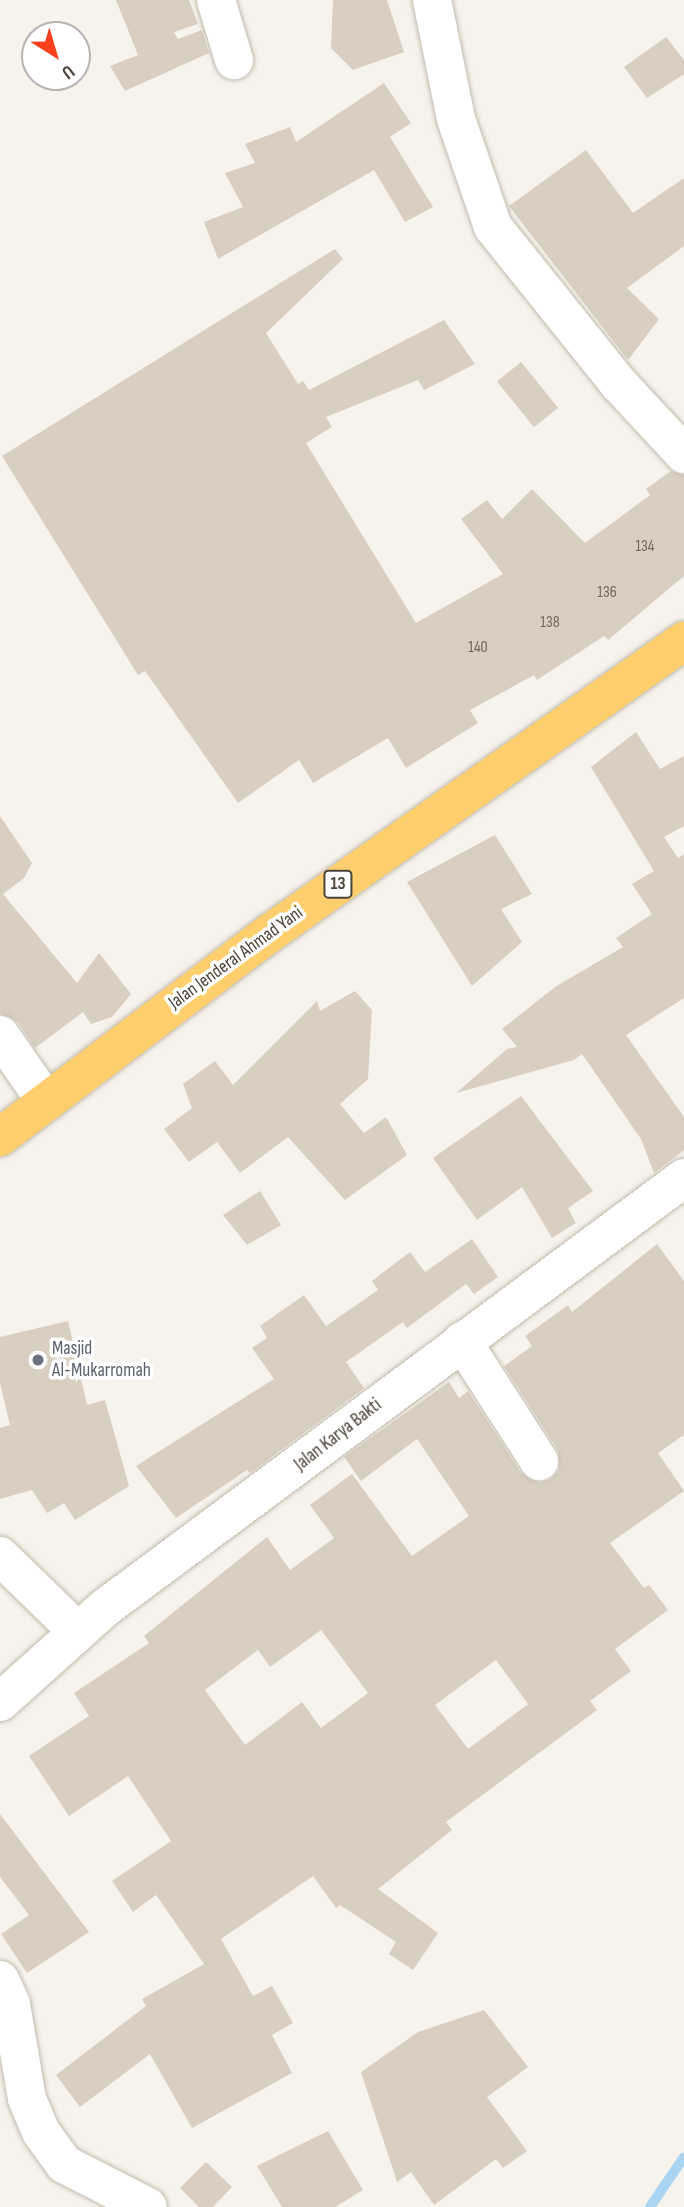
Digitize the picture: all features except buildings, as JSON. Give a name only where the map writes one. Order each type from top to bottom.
[{"type":"highway","name":"Jalan Jenderal Ahmad Yani","points":[[0,1137],[45,1100],[270,933],[684,641]]},
{"type":"street","points":[[216,0],[234,60]]},
{"type":"street","points":[[432,0],[456,119],[493,227],[618,384],[684,454]]},
{"type":"street","points":[[0,1035],[45,1100]]},
{"type":"street","name":"Jalan Karya Bakti","points":[[0,1702],[77,1631],[462,1341],[684,1178]]},
{"type":"street","points":[[462,1341],[539,1461]]},
{"type":"street","points":[[0,1556],[77,1631]]},
{"type":"street","points":[[0,1980],[11,2004],[27,2099],[41,2132],[64,2164],[148,2207]]},
{"type":"waterway","points":[[650,2207],[684,2157]]},
{"type":"place","name":"Masjid Al-Mukarromah","points":[[38,1360]]}]
